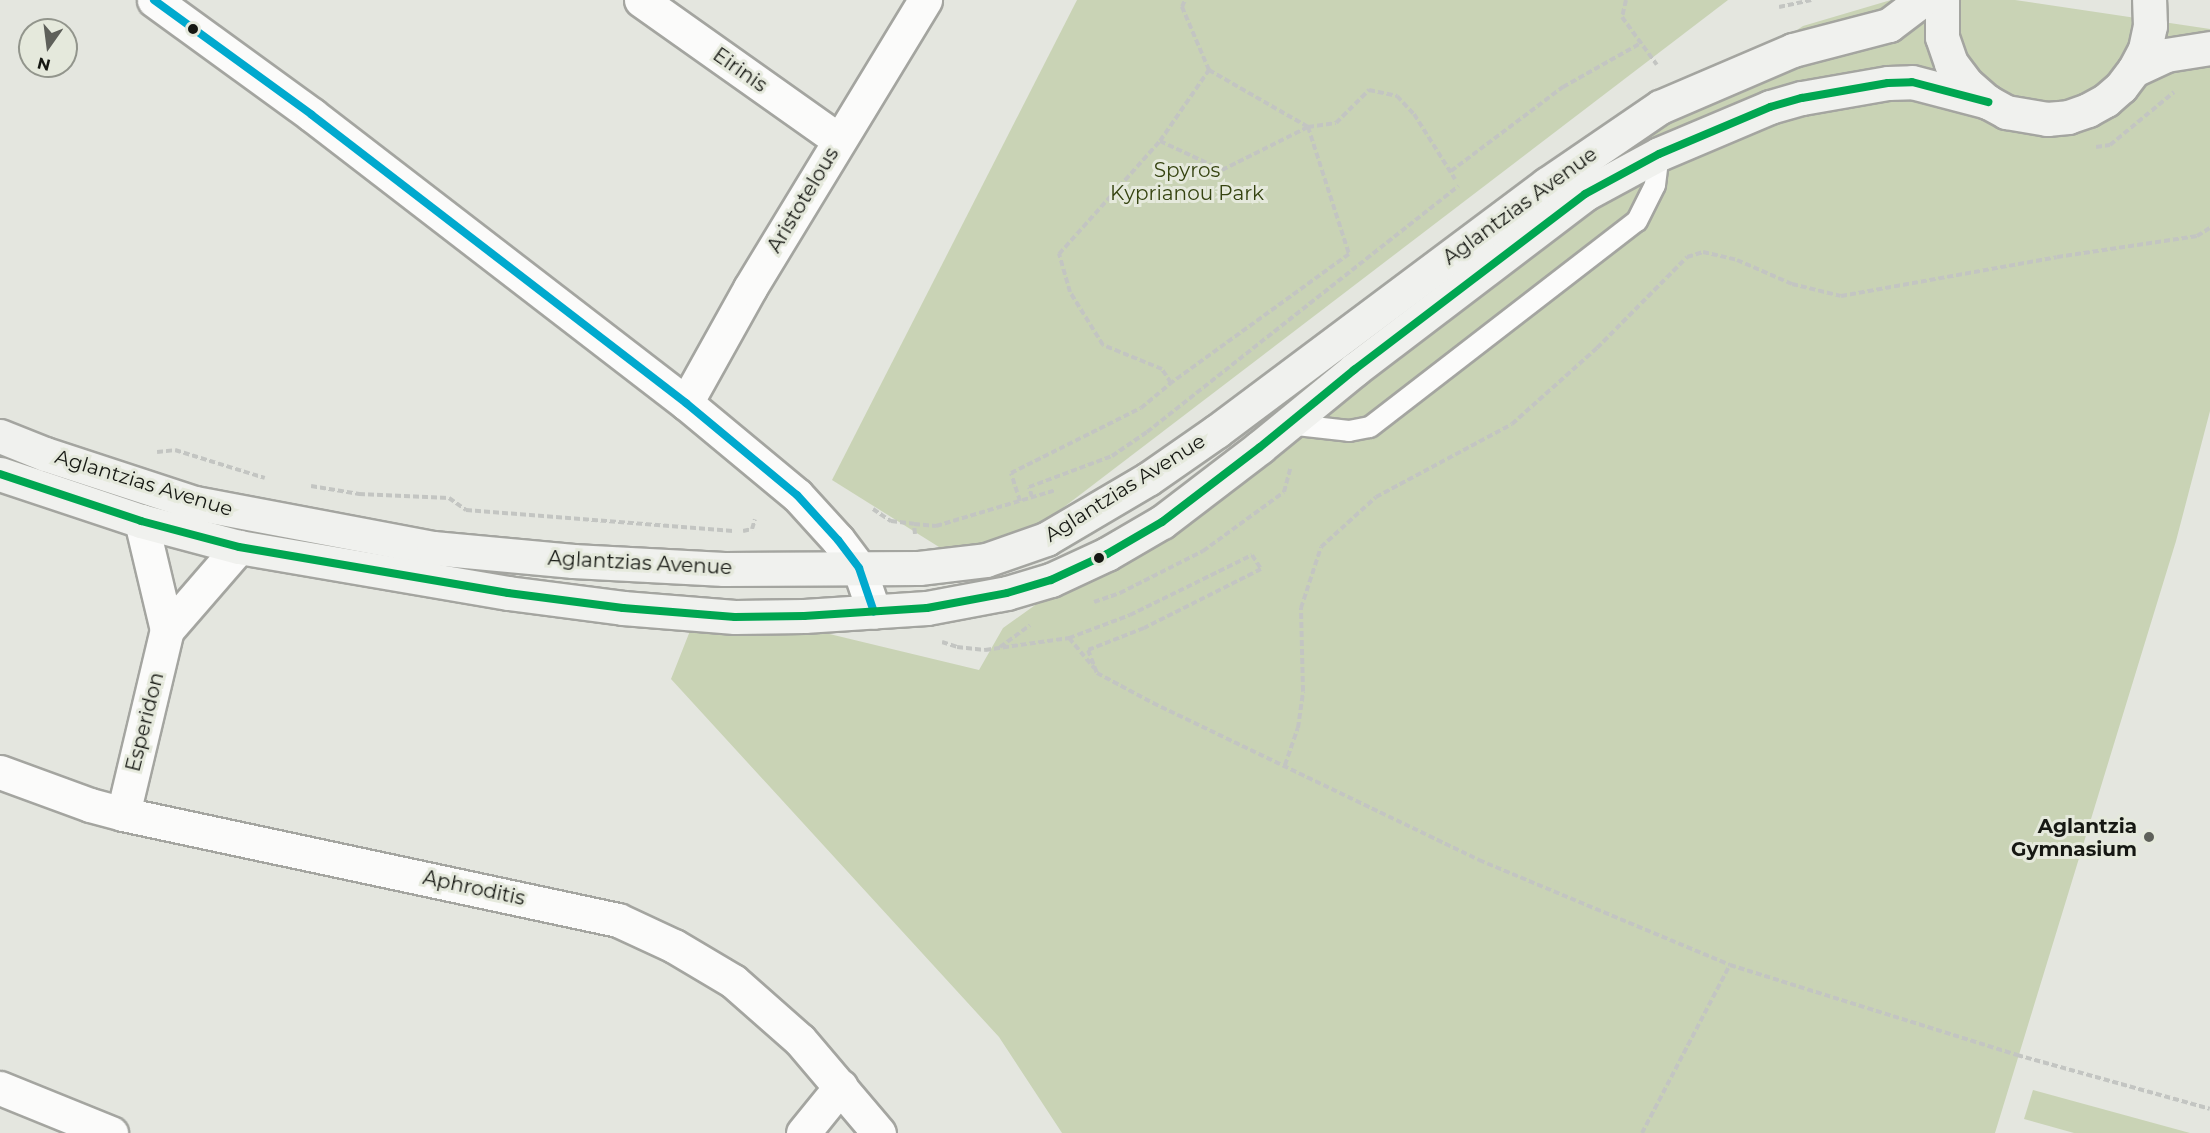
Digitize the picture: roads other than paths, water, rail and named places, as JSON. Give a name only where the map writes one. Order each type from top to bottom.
[{"type":"main road","name":"Aglantzias Avenue","points":[[0,436],[45,454],[195,503],[433,548],[573,561],[724,569],[919,568],[986,560],[1046,539],[1148,479],[1217,431],[1547,184],[1660,107],[1793,50],[1889,25],[1922,0]]},
{"type":"main road","points":[[1942,0],[1942,37],[1952,63],[1967,84],[1988,102],[2026,117],[2047,119],[2068,117],[2106,100],[2134,70],[2145,49],[2150,26],[2149,0]]},
{"type":"main road","points":[[2134,70],[2166,55],[2210,48]]},
{"type":"main road","name":"Aglantzias Avenue","points":[[0,474],[141,521],[239,547],[508,593],[653,612],[744,617],[927,608],[1007,593],[1051,580],[1107,554],[1162,522],[1354,370],[1585,194],[1659,154],[1770,107],[1802,98],[1888,83],[1912,82],[1988,102]]},
{"type":"street","points":[[154,0],[312,115],[686,403],[797,495],[838,540],[859,568],[874,612]]},
{"type":"street","name":"Eirinis","points":[[640,0],[839,140]]},
{"type":"street","name":"Aristotelous","points":[[686,403],[750,288],[925,0]]},
{"type":"street","name":"Esperidon","points":[[123,814],[167,630],[141,521]]},
{"type":"street","name":"Esperidon","points":[[167,630],[239,547]]},
{"type":"street","name":"Aphroditis","points":[[0,772],[90,805],[123,814],[618,920],[674,946],[733,981],[800,1040],[879,1133]]},
{"type":"street","points":[[803,1133],[841,1086]]},
{"type":"street","points":[[0,1088],[111,1133]]},
{"type":"lane","points":[[1288,424],[1349,431],[1370,427],[1637,221],[1655,184],[1659,154]]},
{"type":"place","name":"Aglantzia Gymnasium","points":[[2149,837]]},
{"type":"park label","name":"Spyros Kyprianou Park","points":[[1187,182]]}]
